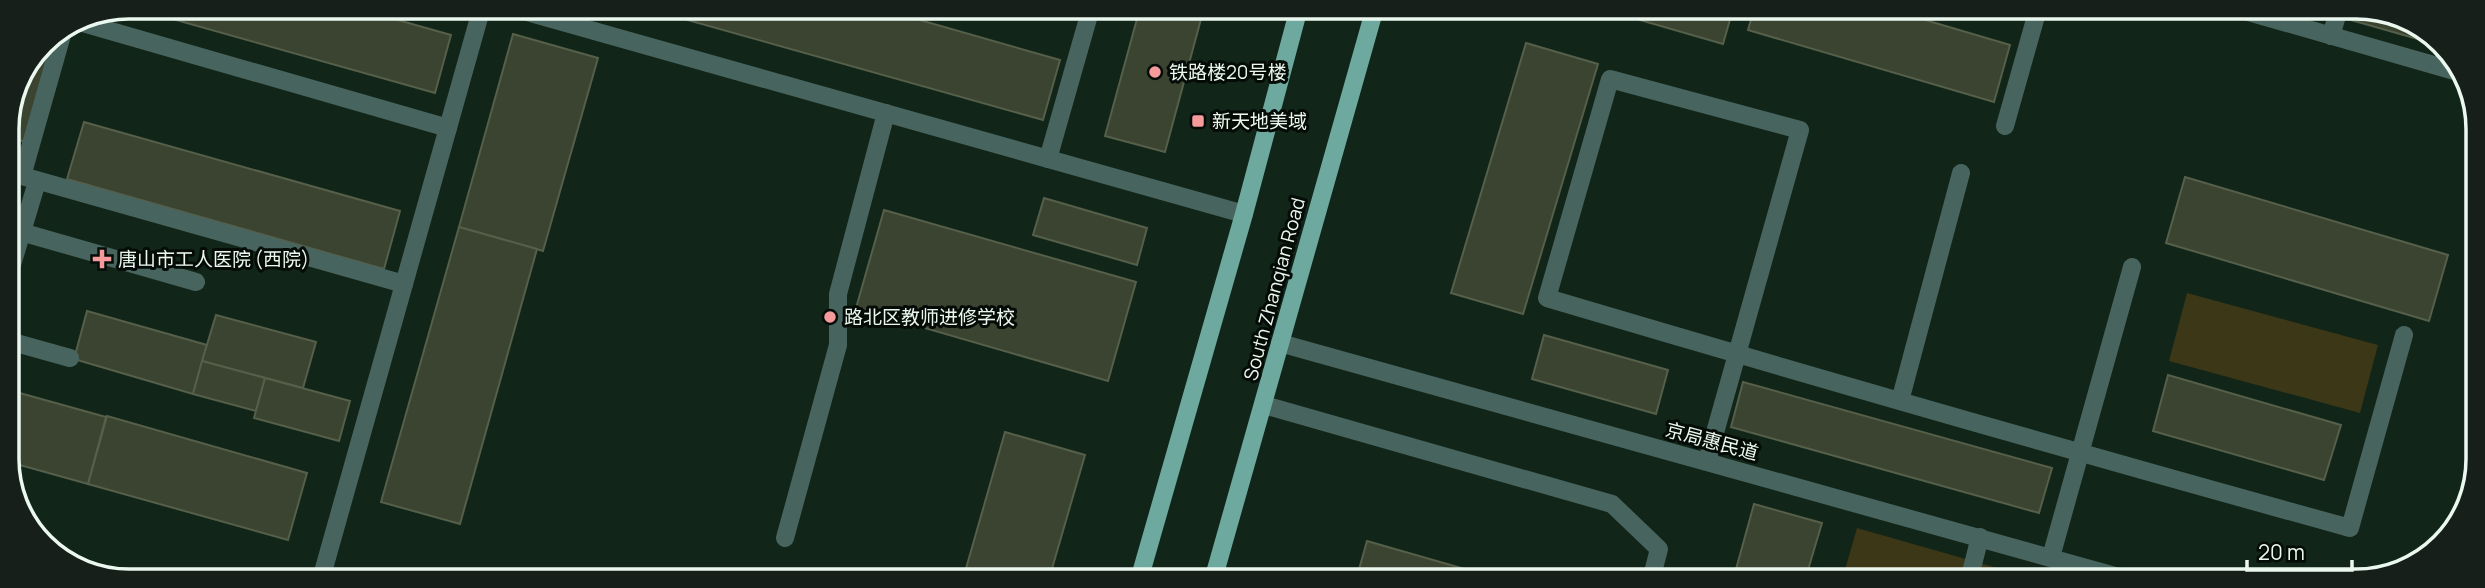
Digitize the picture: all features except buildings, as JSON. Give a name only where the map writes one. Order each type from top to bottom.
[{"type":"main road","points":[[1142,569],[1244,214],[1296,19]]},
{"type":"main road","name":"South Zhanqian Road","points":[[1216,569],[1372,19]]},
{"type":"street","points":[[324,569],[479,19]]},
{"type":"street","points":[[552,19],[1244,214]]},
{"type":"street","points":[[1048,159],[1088,19]]},
{"type":"street","points":[[2005,126],[2035,19]]},
{"type":"street","points":[[2272,19],[2448,69]]},
{"type":"street","points":[[2331,36],[2336,19]]},
{"type":"street","points":[[92,26],[448,128]]},
{"type":"street","points":[[60,45],[22,176],[404,284]]},
{"type":"street","points":[[1707,461],[1736,354],[1800,130],[1610,79],[1547,298],[1736,354],[2079,454],[2350,528],[2404,335]]},
{"type":"street","points":[[785,538],[838,345],[838,294],[886,113]]},
{"type":"street","points":[[1900,401],[1961,173]]},
{"type":"street","points":[[19,242],[37,182]]},
{"type":"street","points":[[22,232],[196,282]]},
{"type":"street","points":[[2051,557],[2132,267]]},
{"type":"street","points":[[19,344],[70,358]]},
{"type":"street","name":"京局惠民道","points":[[1280,344],[2094,569]]},
{"type":"street","points":[[1264,405],[1612,504],[1660,549],[1654,569]]},
{"type":"street","points":[[1972,569],[1980,537]]},
{"type":"shaded area","points":[[2187,293],[2378,345],[2360,413],[2169,361]]},
{"type":"shaded area","points":[[1857,528],[2000,569],[1845,569]]},
{"type":"place","name":"铁路楼20号楼","points":[[1155,72]]},
{"type":"place","name":"新天地美域","points":[[1198,121]]},
{"type":"place","name":"唐山市工人医院 (西院)","points":[[102,259]]},
{"type":"place","name":"路北区教师进修学校","points":[[830,317]]}]
